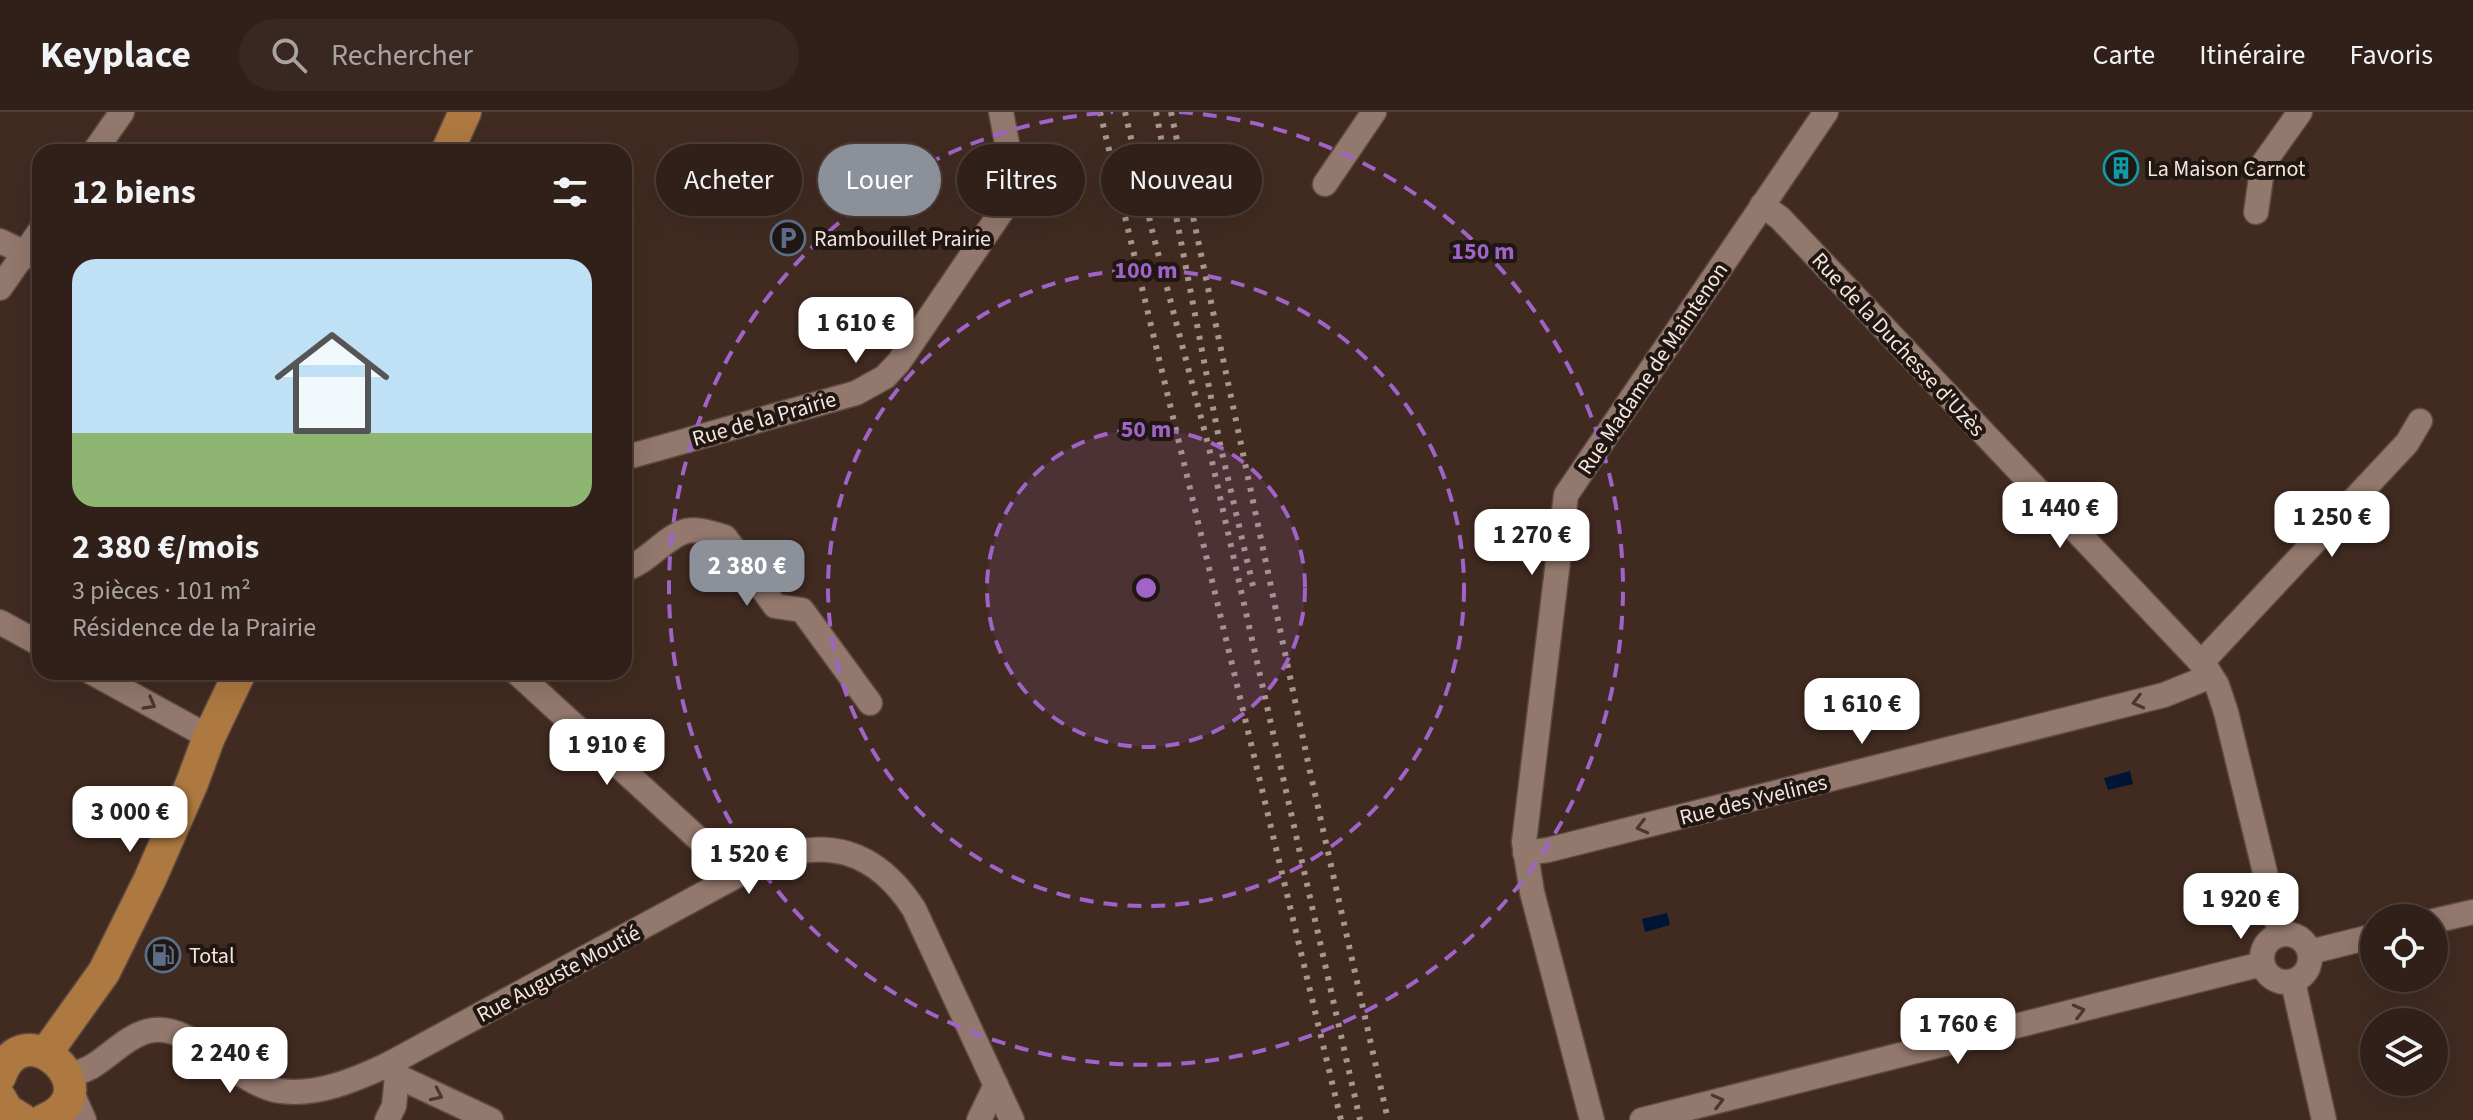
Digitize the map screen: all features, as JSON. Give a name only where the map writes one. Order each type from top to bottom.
[{"type":"main road","points":[[451,144],[465,112]]},
{"type":"main road","points":[[46,1053],[104,972],[236,680]]},
{"type":"main road","points":[[0,1076],[16,1055],[37,1051],[56,1059],[68,1082],[64,1105],[44,1120]]},
{"type":"main road","points":[[0,1098],[7,1110],[23,1120]]},
{"type":"street","points":[[100,144],[122,112]]},
{"type":"street","name":"Rue de la Prairie","points":[[632,456],[856,393],[885,377],[910,347],[1006,205],[1011,164],[1001,112]]},
{"type":"street","points":[[1325,184],[1374,112]]},
{"type":"street","name":"Rue Madame de Maintenon","points":[[1592,1120],[1532,892],[1525,853],[1527,808],[1566,495],[1826,112]]},
{"type":"street","points":[[2256,212],[2263,164],[2300,112]]},
{"type":"street","name":"Rue de la Duchesse d'Uzès","points":[[1762,205],[1780,218],[2206,669],[2226,712],[2280,934]]},
{"type":"street","points":[[0,241],[32,257],[0,288]]},
{"type":"street","points":[[2206,669],[2407,443],[2420,421]]},
{"type":"street","points":[[632,566],[685,531],[725,537],[775,606],[802,610],[870,703]]},
{"type":"street","points":[[0,622],[32,640]]},
{"type":"street","name":"Rue des Yvelines","points":[[1525,853],[1579,843],[2164,695],[2206,669]]},
{"type":"street","points":[[106,680],[209,737]]},
{"type":"street","points":[[525,680],[727,865],[733,877]]},
{"type":"street","name":"Rue Auguste Moutié","points":[[68,1082],[132,1038],[147,1031],[166,1030],[190,1039],[259,1084],[283,1091],[340,1084],[392,1071],[733,877],[780,854],[814,848],[857,856],[890,876],[914,909],[1012,1120]]},
{"type":"street","points":[[2448,918],[2473,912]]},
{"type":"street","points":[[2280,934],[2302,939],[2310,952],[2309,966],[2293,982],[2271,977],[2262,964],[2267,942],[2280,934]]},
{"type":"street","points":[[2310,952],[2360,940]]},
{"type":"street","points":[[1642,1120],[2262,964]]},
{"type":"street","points":[[2293,982],[2324,1120]]},
{"type":"street","points":[[387,1120],[394,1106],[392,1071],[491,1120]]},
{"type":"street","points":[[68,1082],[84,1120]]},
{"type":"street","points":[[979,1120],[996,1085]]},
{"type":"water","points":[[2130,771],[2133,784],[2108,790],[2104,778]]},
{"type":"water","points":[[1667,913],[1670,925],[1645,932],[1642,919]]},
{"type":"railway","points":[[1100,112],[1341,1120]]},
{"type":"railway","points":[[1125,112],[1152,230],[1209,448],[1360,1120]]},
{"type":"railway","points":[[1156,112],[1220,444],[1253,586]]},
{"type":"railway","points":[[1171,112],[1309,767],[1388,1120]]},
{"type":"place","name":"La Maison Carnot","points":[[2121,168]]},
{"type":"place","name":"Rambouillet Prairie","points":[[788,238]]},
{"type":"place","name":"Total","points":[[163,955]]}]
